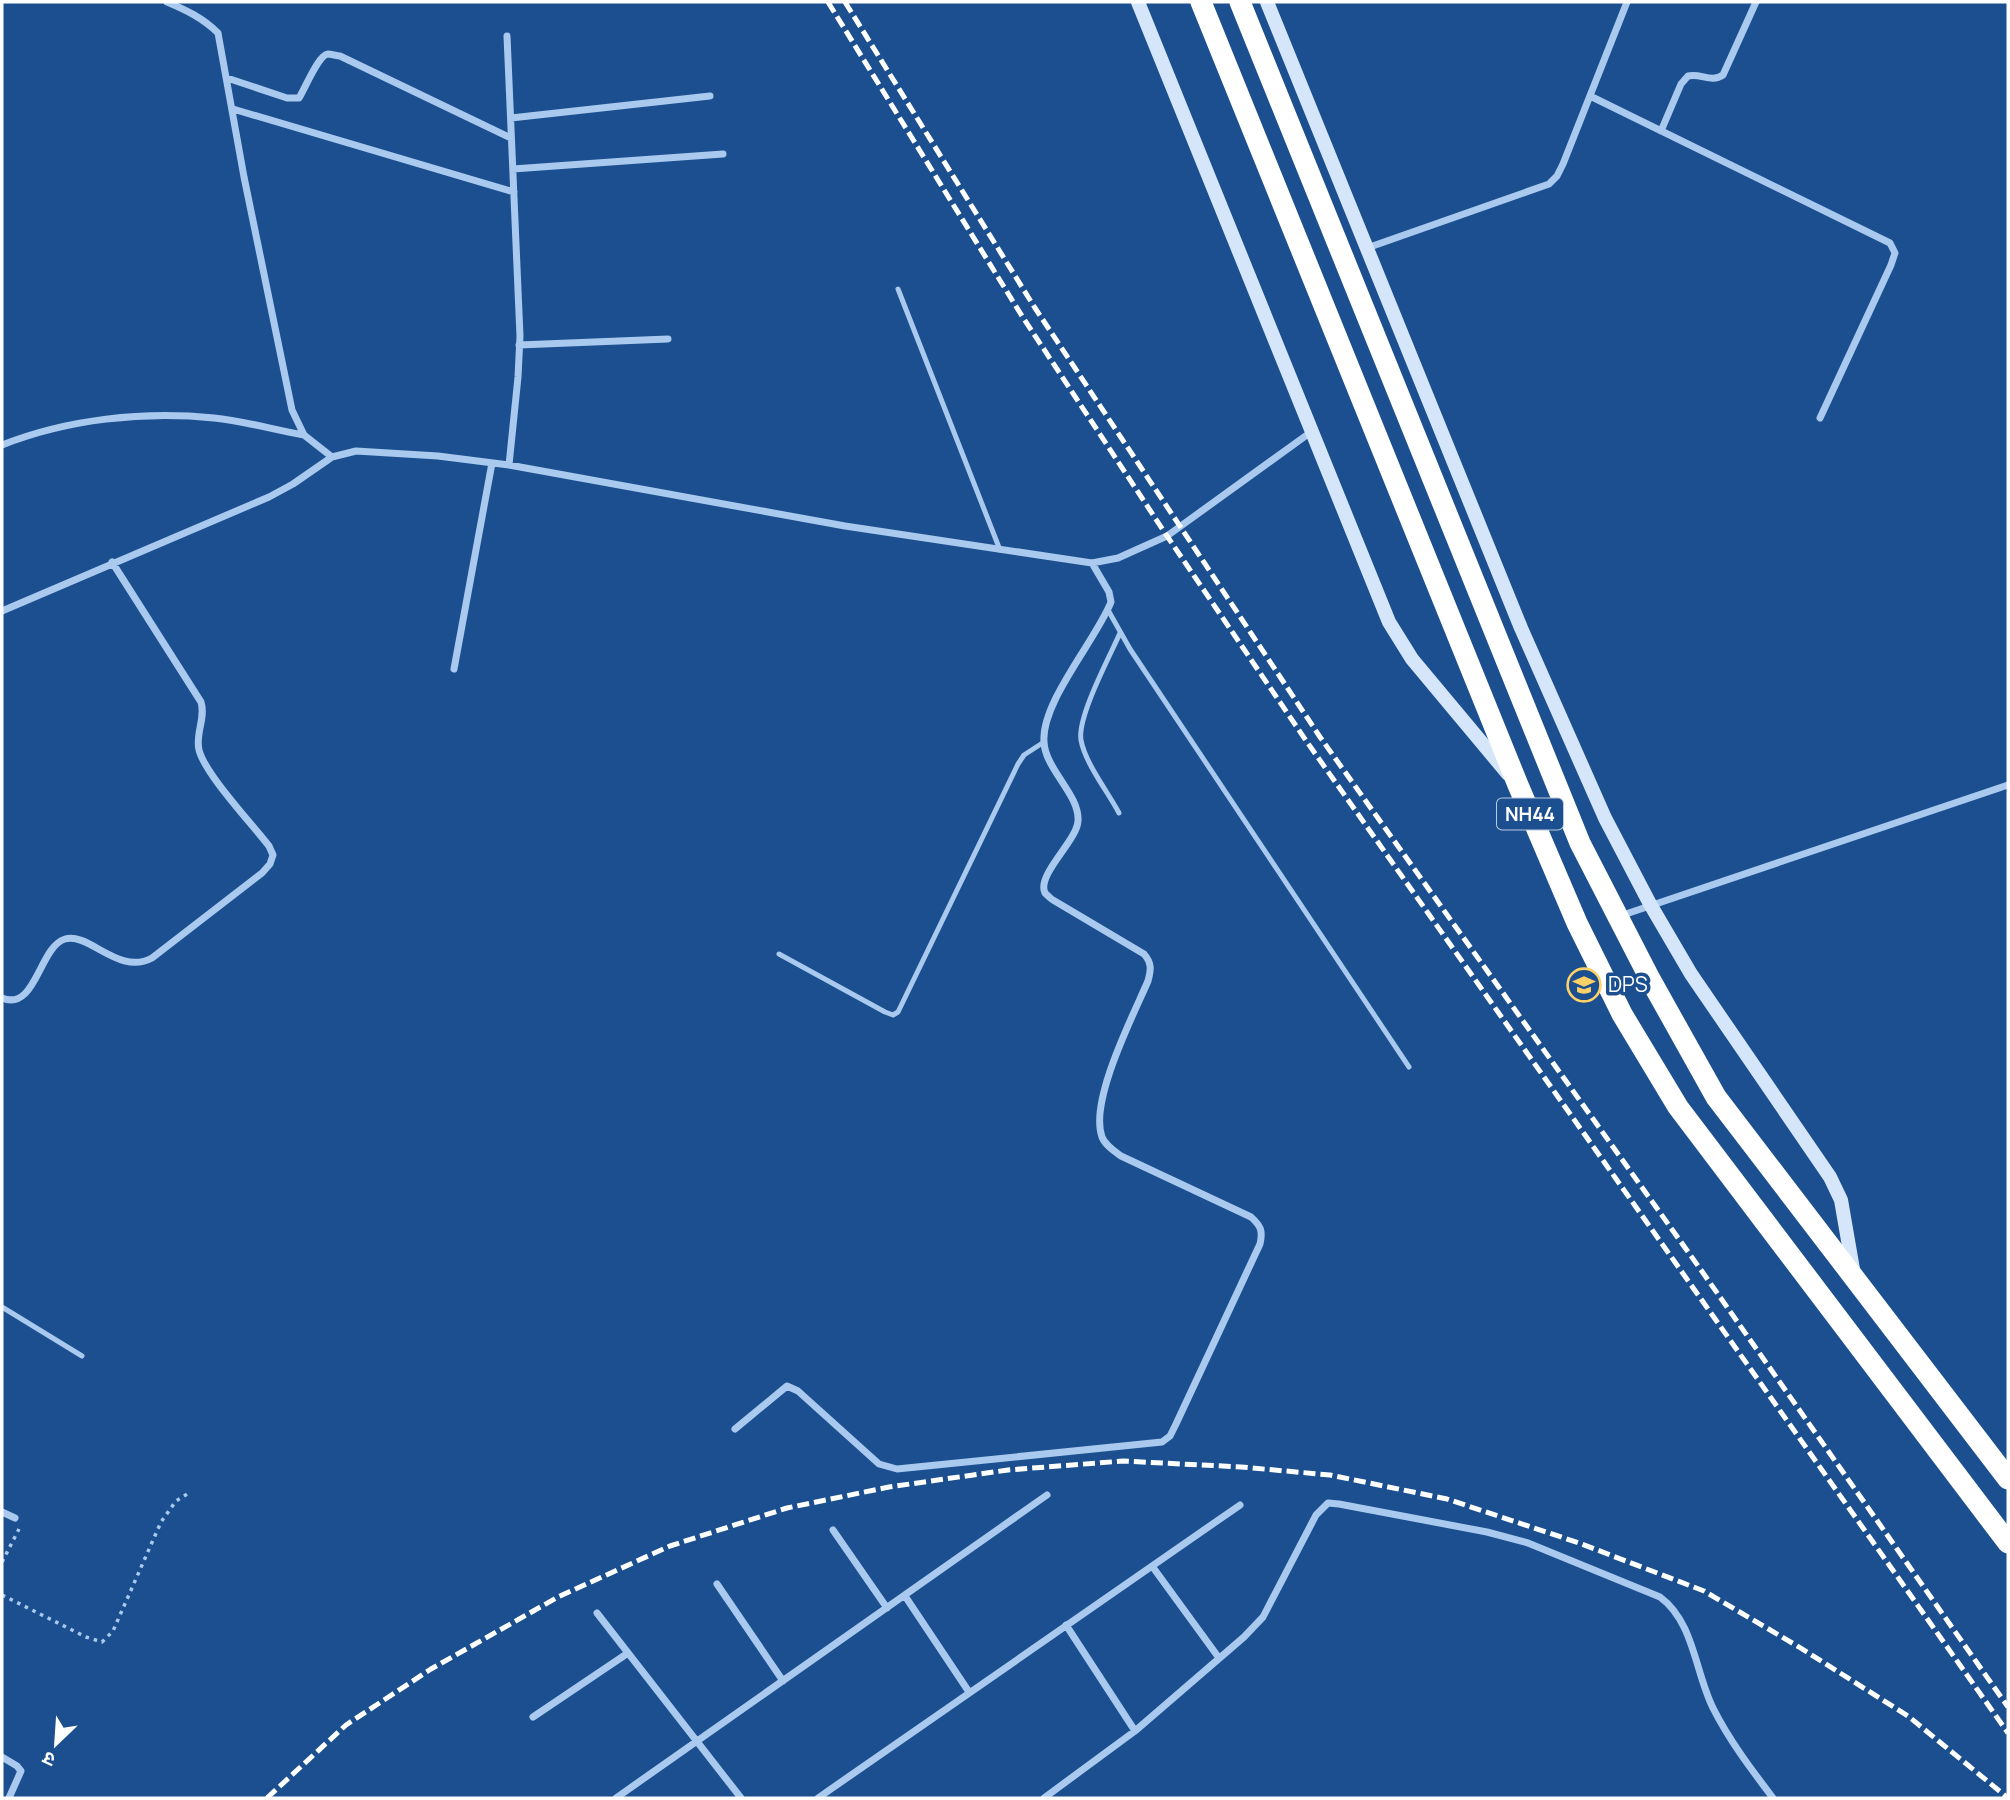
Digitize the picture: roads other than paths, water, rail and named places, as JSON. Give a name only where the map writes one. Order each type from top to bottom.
[{"type":"highway","name":"NH44","points":[[1201,2],[1518,786],[1577,923],[1611,992],[1678,1107],[2008,1543]]},
{"type":"highway","name":"NH44","points":[[1240,2],[1580,843],[1650,979],[1716,1097],[2008,1479]]},
{"type":"street","points":[[167,2],[189,11],[218,33],[244,177],[292,410],[304,435],[332,457]]},
{"type":"street","points":[[1138,2],[1389,622],[1412,659],[1518,786]]},
{"type":"street","points":[[1267,2],[1521,628],[1605,818],[1650,904],[1691,974],[1830,1177],[1841,1200],[1855,1279]]},
{"type":"street","points":[[1367,248],[1549,184],[1563,164],[1627,2]]},
{"type":"street","points":[[1661,131],[1681,84],[1688,76],[1718,79],[1723,75],[1756,2]]},
{"type":"street","points":[[507,36],[519,345],[509,465]]},
{"type":"street","points":[[227,78],[287,98],[299,98],[323,56],[340,56],[511,138]]},
{"type":"street","points":[[510,118],[710,96]]},
{"type":"street","points":[[1590,96],[1890,243],[1895,253],[1891,265],[1820,418]]},
{"type":"street","points":[[233,109],[514,192]]},
{"type":"street","points":[[513,169],[723,154]]},
{"type":"street","points":[[519,345],[668,339]]},
{"type":"street","points":[[2,445],[52,429],[91,421],[141,416],[216,418],[304,435]]},
{"type":"street","points":[[2,611],[111,562],[269,497],[332,457],[356,451],[391,452],[509,465],[845,526],[1092,563],[1118,558],[1167,536],[1311,432]]},
{"type":"street","points":[[454,669],[492,463]]},
{"type":"street","points":[[2,998],[18,999],[26,992],[55,946],[63,939],[81,942],[132,964],[143,963],[271,864],[273,855],[269,846],[206,768],[198,746],[203,710],[201,702],[111,562]]},
{"type":"street","points":[[735,1429],[787,1386],[798,1391],[879,1464],[897,1469],[1162,1442],[1170,1436],[1176,1424],[1260,1244],[1263,1233],[1259,1224],[1251,1217],[1121,1156],[1102,1138],[1100,1110],[1105,1087],[1151,970],[1149,960],[1144,954],[1045,893],[1044,886],[1046,876],[1075,832],[1078,821],[1073,801],[1047,755],[1044,742],[1052,709],[1111,602],[1109,592],[1092,563]]},
{"type":"street","points":[[1619,916],[2008,785]]},
{"type":"street","points":[[616,1798],[1047,1495]]},
{"type":"street","points":[[1044,1798],[1135,1731],[1263,1617],[1316,1515],[1328,1503],[1487,1532],[1528,1543],[1643,1589],[1671,1605],[1684,1627],[1707,1694],[1721,1724],[1773,1798]]},
{"type":"street","points":[[818,1798],[1240,1505]]},
{"type":"street","points":[[2,1511],[15,1518]]},
{"type":"street","points":[[833,1530],[887,1608]]},
{"type":"street","points":[[1152,1566],[1220,1658]]},
{"type":"street","points":[[718,1584],[783,1681]]},
{"type":"street","points":[[905,1596],[970,1692]]},
{"type":"street","points":[[597,1613],[741,1798]]},
{"type":"street","points":[[1066,1625],[1135,1731]]},
{"type":"street","points":[[533,1717],[628,1653]]},
{"type":"street","points":[[2,1757],[17,1766],[21,1772],[9,1798]]},
{"type":"lane","points":[[898,289],[1000,550]]},
{"type":"lane","points":[[1108,610],[1120,633],[1409,1067]]},
{"type":"lane","points":[[1119,813],[1080,739],[1084,718],[1120,633]]},
{"type":"lane","points":[[779,954],[885,1012],[893,1015],[898,1012],[1018,764],[1024,755],[1044,742]]},
{"type":"lane","points":[[2,1307],[82,1356]]},
{"type":"railway","points":[[828,2],[1022,316],[1307,742],[2008,1733]]},
{"type":"railway","points":[[845,2],[1035,308],[1320,737],[1701,1270],[2008,1707]]},
{"type":"railway","points":[[267,1798],[346,1725],[431,1669],[558,1597],[670,1546],[787,1508],[889,1487],[1008,1470],[1123,1461],[1330,1475],[1447,1499],[1579,1543],[1704,1591],[1799,1647],[1908,1716],[2008,1798]]},
{"type":"place","name":"DPS","points":[[1584,985]]}]
